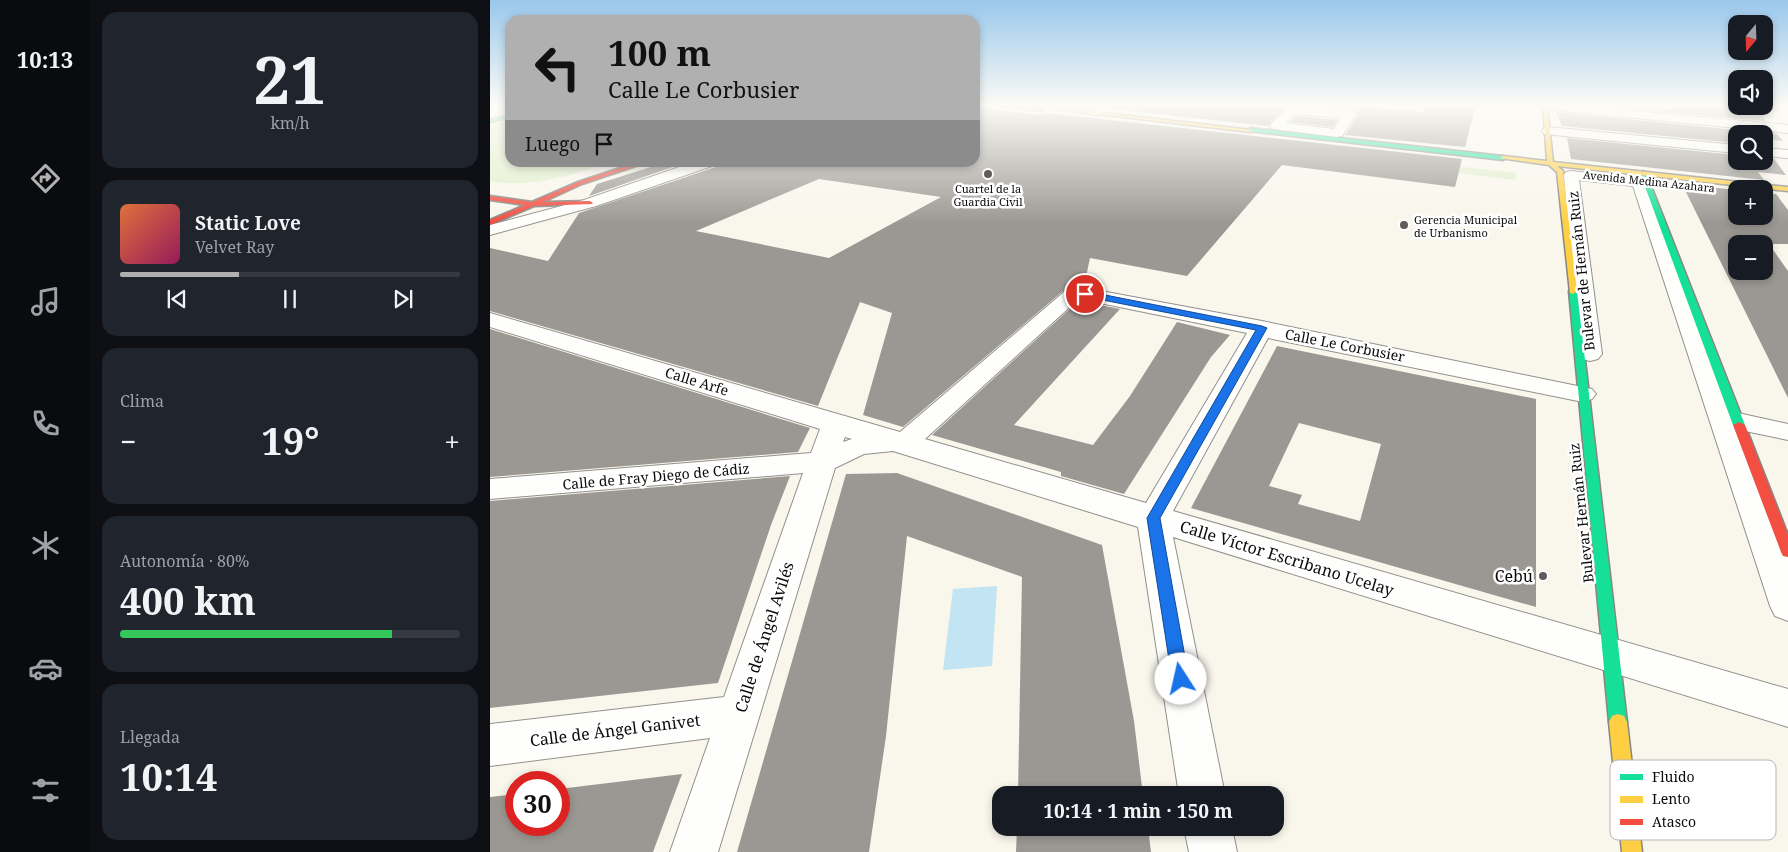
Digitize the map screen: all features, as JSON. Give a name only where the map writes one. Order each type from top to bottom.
[{"type":"main road","name":"Avenida Medina Azahara","points":[[1336,145],[1560,171],[1788,190]]},
{"type":"main road","name":"Avenida Medina Azahara","points":[[1387,145],[1550,163],[1728,189]]},
{"type":"main road","points":[[1549,145],[1550,163],[1560,171]]},
{"type":"main road","points":[[490,223],[580,184],[630,167]]},
{"type":"main road","name":"Bulevar Hernán Ruiz","points":[[1560,171],[1584,394],[1618,658],[1625,760]]},
{"type":"main road","points":[[1645,177],[1788,552]]},
{"type":"main road","points":[[490,197],[580,184]]},
{"type":"main road","points":[[1773,194],[1788,196]]},
{"type":"main road","points":[[490,197],[533,204],[590,203]]},
{"type":"street","points":[[1692,145],[1728,148]]},
{"type":"street","points":[[1773,153],[1788,154]]},
{"type":"street","points":[[490,230],[590,203],[695,167]]},
{"type":"street","name":"Bulevar de Hernán Ruiz","points":[[1634,760],[1618,658],[1570,174],[1639,182],[1788,606]]},
{"type":"street","name":"Calle Le Corbusier","points":[[904,443],[1066,300],[1078,295],[1095,295],[1584,394]]},
{"type":"street","name":"Calle Arfe","points":[[490,320],[904,443]]},
{"type":"street","points":[[1200,786],[1153,518],[1262,328]]},
{"type":"street","points":[[1738,421],[1788,432]]},
{"type":"street","name":"Calle de Ángel Avilés","points":[[694,852],[836,423]]},
{"type":"street","name":"Calle de Fray Diego de Cádiz","points":[[490,489],[822,462],[859,446],[877,443],[904,443]]},
{"type":"street","name":"Calle Víctor Escribano Ucelay","points":[[904,443],[1788,708]]},
{"type":"street","name":"Calle de Ángel Ganivet","points":[[490,745],[739,715]]},
{"type":"street","points":[[1210,836],[1213,852]]},
{"type":"green space","points":[[490,145],[505,145],[505,167],[595,167],[550,180],[535,182],[505,183],[490,181]]},
{"type":"green space","points":[[1429,163],[1516,173],[1515,180],[1427,169]]},
{"type":"water","points":[[997,586],[992,666],[943,670],[953,589]]},
{"type":"building","points":[[980,145],[1334,145],[1462,159],[1455,187],[1282,165],[1187,276],[1090,258],[1084,286],[1063,291],[903,427],[863,415],[892,313],[860,302],[818,406],[490,311],[490,248],[548,261],[579,213],[716,167],[980,167]],"holes":[[[819,179],[941,197],[829,258],[696,231]]]},
{"type":"building","points":[[1443,145],[1466,145],[1465,147]]},
{"type":"building","points":[[1568,145],[1634,145],[1728,154],[1728,170],[1773,170],[1774,159],[1786,175],[1758,172],[1764,180],[1571,159]]},
{"type":"building","points":[[651,167],[673,167],[589,196],[597,184]]},
{"type":"building","points":[[1682,184],[1728,189],[1728,225],[1773,225],[1773,194],[1776,194],[1788,210],[1788,244],[1773,244],[1773,235],[1728,235],[1728,277]]},
{"type":"building","points":[[1773,250],[1788,271],[1788,398],[1730,280],[1773,280]]},
{"type":"building","points":[[1085,302],[1120,309],[1014,425],[1093,445],[1130,396],[1177,322],[1230,335],[1211,357],[1124,494],[1061,476],[1061,472],[932,435],[1074,305]]},
{"type":"building","points":[[490,329],[810,428],[798,452],[490,477]]},
{"type":"building","points":[[1277,346],[1536,399],[1536,607],[1191,508]],"holes":[[[1299,423],[1381,444],[1360,521],[1298,504],[1302,495],[1269,486]]]},
{"type":"building","points":[[897,473],[1102,545],[1134,721],[1142,786],[1018,786],[1022,577],[907,536],[886,736],[869,852],[737,852],[846,474]]},
{"type":"building","points":[[790,476],[771,525],[718,683],[490,708],[490,501]]},
{"type":"building","points":[[682,774],[653,852],[490,852],[490,797],[505,795],[505,836],[570,836],[570,788]]},
{"type":"building","points":[[1017,836],[1149,836],[1151,852],[1016,852]]},
{"type":"traffic: fast","points":[[1383,145],[1503,158]]},
{"type":"traffic: fast","points":[[1643,173],[1739,425]]},
{"type":"traffic: fast","points":[[1573,291],[1618,722]]},
{"type":"traffic: slow","points":[[1548,145],[1550,163],[1560,171],[1573,291]]},
{"type":"traffic: slow","points":[[1503,158],[1788,189]]},
{"type":"traffic: slow","points":[[1618,722],[1622,760]]},
{"type":"traffic: slow","points":[[1631,840],[1632,852]]},
{"type":"traffic: jam","points":[[490,223],[580,183],[630,167]]},
{"type":"traffic: jam","points":[[490,198],[533,204],[590,203]]},
{"type":"traffic: jam","points":[[1739,425],[1788,552]]},
{"type":"place","name":"Cuartel de la Guardia Civil","points":[[988,174]]},
{"type":"place","name":"Gerencia Municipal de Urbanismo","points":[[1404,225]]},
{"type":"place","name":"Cebú","points":[[1543,576]]},
{"type":"route","points":[[1085,294],[1262,328],[1153,518],[1181,679]]}]
